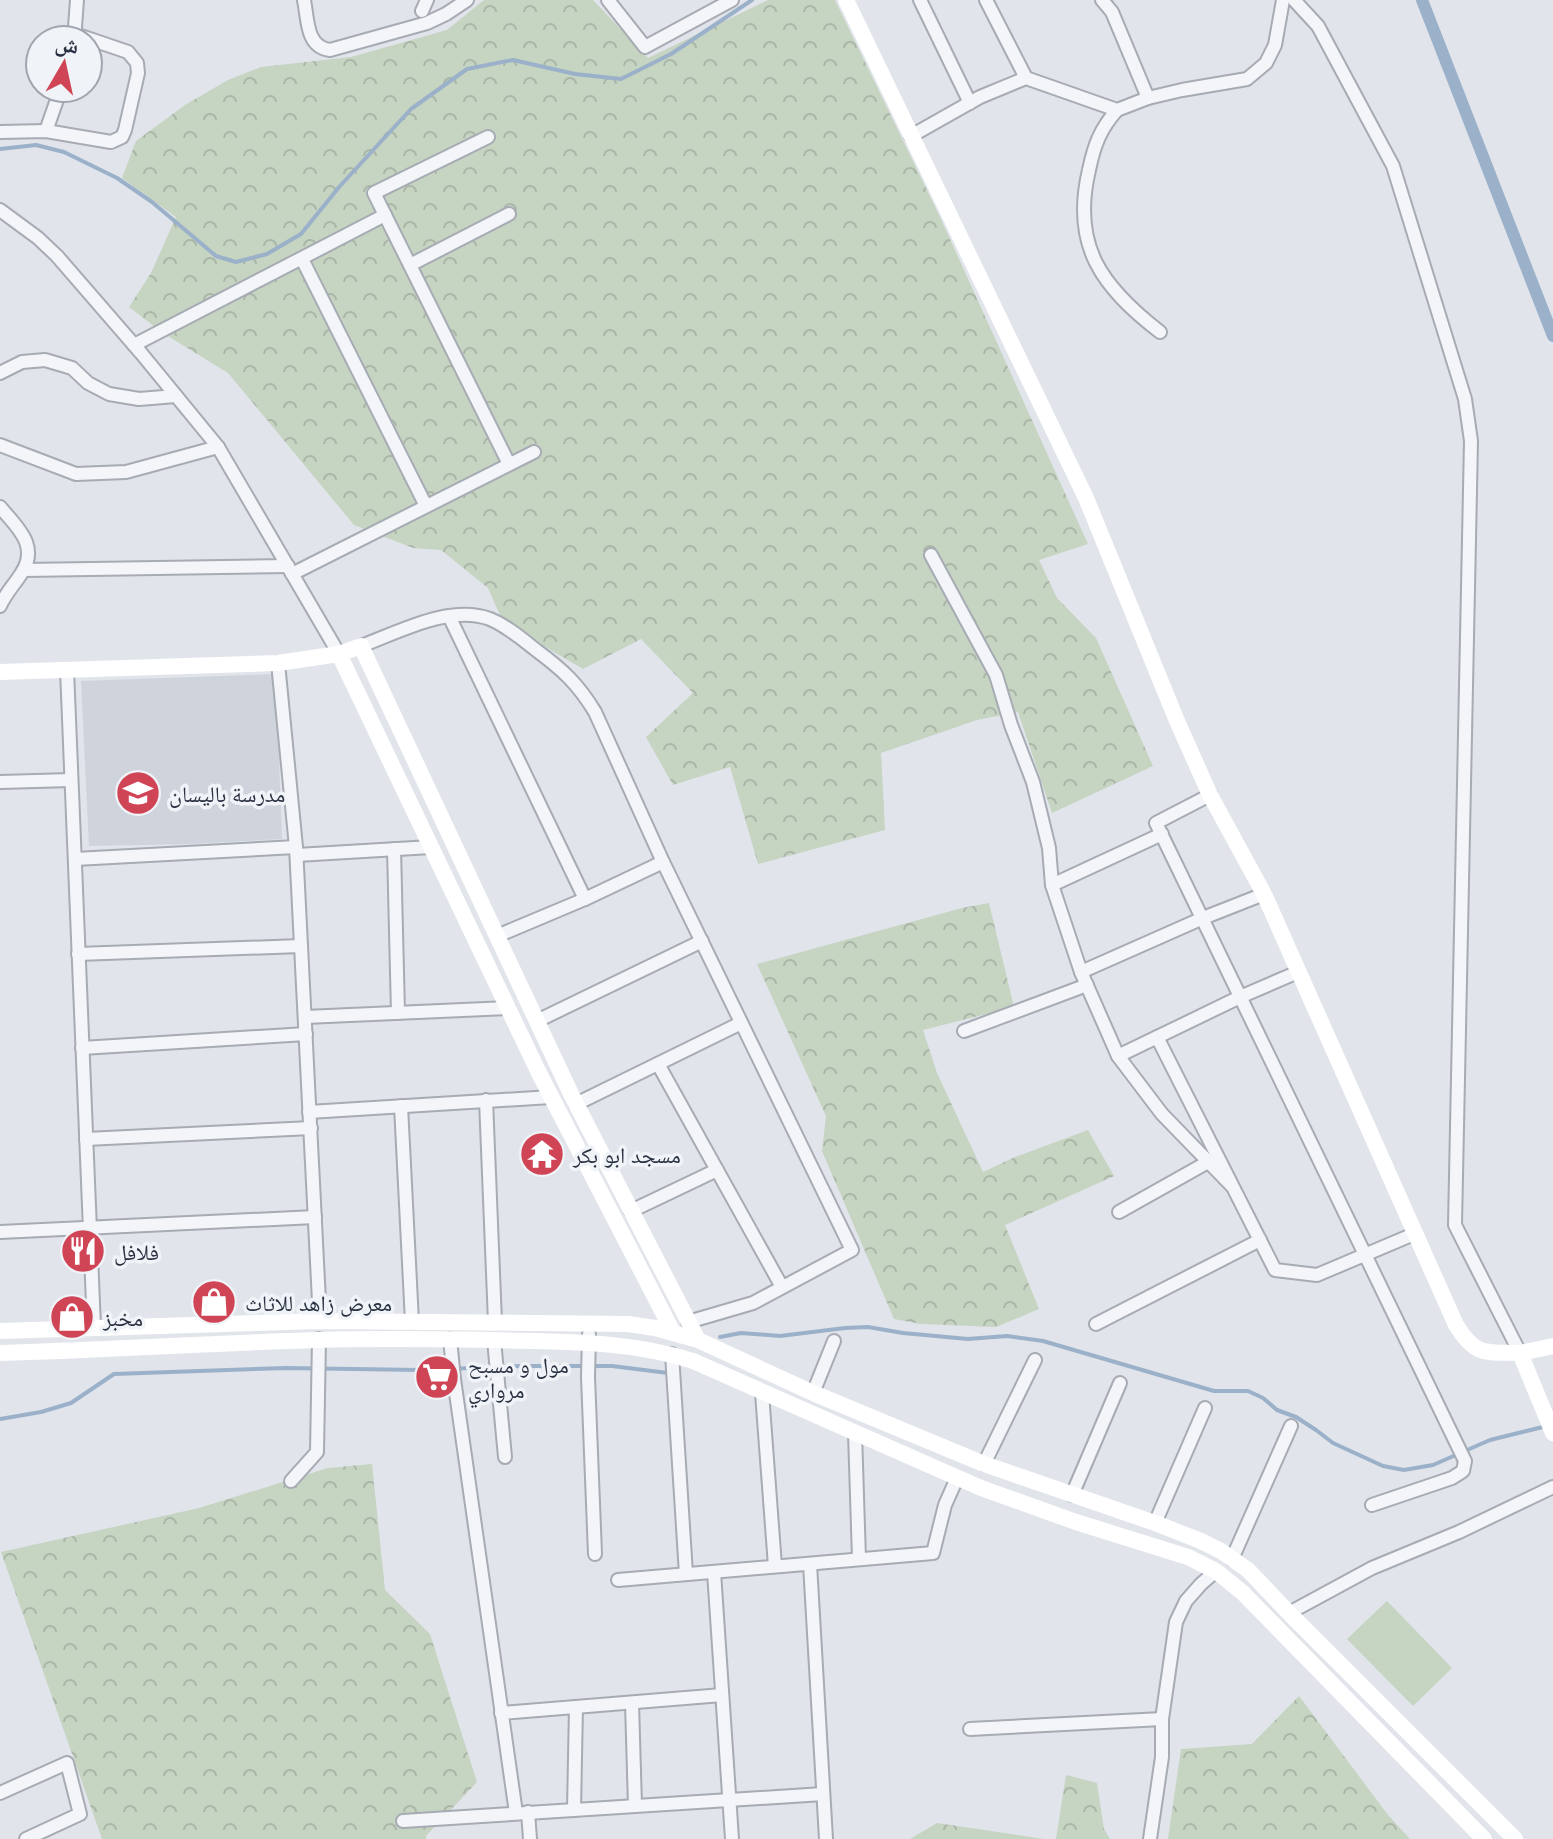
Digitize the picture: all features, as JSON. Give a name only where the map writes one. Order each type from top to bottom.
[{"type":"main road","points":[[846,0],[1086,498],[1210,795],[1264,894],[1456,1325],[1470,1345],[1485,1352],[1520,1353],[1553,1346]]},
{"type":"main road","points":[[0,672],[278,663],[339,654],[361,646],[576,1104],[673,1332]]},
{"type":"main road","points":[[339,654],[551,1097],[611,1192],[631,1211],[698,1340]]},
{"type":"main road","points":[[458,903],[477,894]]},
{"type":"main road","points":[[539,1073],[557,1064]]},
{"type":"main road","points":[[0,1331],[320,1321],[589,1323],[628,1324],[698,1340],[813,1393],[984,1464],[1155,1523],[1201,1541],[1232,1559],[1259,1581],[1515,1839]]},
{"type":"main road","points":[[227,1324],[229,1344]]},
{"type":"main road","points":[[0,1353],[229,1344],[319,1348],[450,1339],[495,1348],[641,1348],[672,1354],[957,1478],[1076,1522],[1188,1557],[1216,1571],[1243,1593],[1484,1839]]},
{"type":"main road","points":[[1520,1353],[1553,1433]]},
{"type":"main road","points":[[957,1478],[965,1456]]},
{"type":"main road","points":[[1437,1790],[1453,1777]]},
{"type":"street","points":[[75,24],[77,0]]},
{"type":"street","points":[[304,0],[314,43],[321,49],[330,50],[427,23],[467,0]]},
{"type":"street","points":[[608,0],[645,47],[732,0]]},
{"type":"street","points":[[920,0],[970,103]]},
{"type":"street","points":[[986,0],[1026,78]]},
{"type":"street","points":[[1102,0],[1112,12],[1148,98]]},
{"type":"street","points":[[1160,332],[1110,287],[1092,255],[1083,208],[1094,149],[1105,124],[1117,110],[1148,98],[1247,79],[1266,63],[1275,45],[1283,0]]},
{"type":"street","points":[[1294,0],[1318,26],[1393,166],[1465,399],[1471,441],[1455,1225],[1520,1353]]},
{"type":"street","points":[[0,132],[46,131],[111,142],[122,137],[138,73],[135,59],[128,52],[104,45]]},
{"type":"street","points":[[911,136],[970,103],[1026,78],[1117,110]]},
{"type":"street","points":[[46,131],[55,104]]},
{"type":"street","points":[[488,137],[374,193],[509,464]]},
{"type":"street","points":[[0,210],[57,256],[218,447],[339,654]]},
{"type":"street","points":[[410,265],[509,214]]},
{"type":"street","points":[[134,345],[385,215]]},
{"type":"street","points":[[302,259],[426,506]]},
{"type":"street","points":[[0,373],[22,362],[45,360],[72,368],[88,383],[109,394],[139,399],[176,396]]},
{"type":"street","points":[[0,445],[76,474],[126,472],[218,447]]},
{"type":"street","points":[[24,570],[290,570],[534,452]]},
{"type":"street","points":[[0,507],[29,547],[24,570],[0,606]]},
{"type":"street","points":[[931,555],[996,675],[1033,782],[1049,848],[1052,885],[1081,972],[1118,1056],[1162,1114],[1231,1185]]},
{"type":"street","points":[[449,616],[585,899]]},
{"type":"street","points":[[361,646],[432,620],[449,616],[480,616],[500,624],[574,681],[595,712],[663,862],[852,1250],[753,1303],[688,1322]]},
{"type":"street","points":[[278,663],[296,851],[320,1321]]},
{"type":"street","points":[[67,670],[94,1328]]},
{"type":"street","points":[[0,782],[71,780]]},
{"type":"street","points":[[1210,795],[1156,823],[1465,1461],[1463,1471],[1452,1478],[1372,1505]]},
{"type":"street","points":[[1052,885],[1162,834]]},
{"type":"street","points":[[75,859],[431,847]]},
{"type":"street","points":[[394,849],[398,1013]]},
{"type":"street","points":[[497,936],[663,862]]},
{"type":"street","points":[[1081,972],[1264,894]]},
{"type":"street","points":[[537,1021],[702,941]]},
{"type":"street","points":[[78,954],[301,946]]},
{"type":"street","points":[[1118,1056],[1298,972]]},
{"type":"street","points":[[964,1031],[1087,985]]},
{"type":"street","points":[[305,1017],[508,1008]]},
{"type":"street","points":[[576,1104],[741,1023]]},
{"type":"street","points":[[82,1048],[306,1034]]},
{"type":"street","points":[[1157,1037],[1275,1270],[1317,1275],[1414,1234]]},
{"type":"street","points":[[658,1064],[782,1287]]},
{"type":"street","points":[[309,1112],[551,1097]]},
{"type":"street","points":[[486,1100],[495,1322]]},
{"type":"street","points":[[401,1106],[412,1322]]},
{"type":"street","points":[[86,1139],[311,1128]]},
{"type":"street","points":[[1119,1212],[1208,1162]]},
{"type":"street","points":[[631,1211],[717,1170]]},
{"type":"street","points":[[0,1232],[315,1217]]},
{"type":"street","points":[[1096,1324],[1260,1240]]},
{"type":"street","points":[[589,1323],[588,1377],[595,1554]]},
{"type":"street","points":[[450,1339],[501,1713],[530,1839]]},
{"type":"street","points":[[813,1393],[834,1341]]},
{"type":"street","points":[[291,1481],[317,1452],[319,1348]]},
{"type":"street","points":[[495,1348],[505,1457]]},
{"type":"street","points":[[672,1354],[686,1574]]},
{"type":"street","points":[[984,1464],[1035,1360]]},
{"type":"street","points":[[1072,1495],[1120,1383]]},
{"type":"street","points":[[762,1393],[775,1566]]},
{"type":"street","points":[[1155,1523],[1205,1408]]},
{"type":"street","points":[[1232,1559],[1291,1426]]},
{"type":"street","points":[[855,1433],[859,1559]]},
{"type":"street","points":[[618,1580],[933,1553],[945,1505],[957,1478]]},
{"type":"street","points":[[1289,1613],[1372,1568],[1459,1532],[1553,1487]]},
{"type":"street","points":[[810,1564],[826,1839]]},
{"type":"street","points":[[1150,1839],[1176,1622],[1186,1601],[1216,1571]]},
{"type":"street","points":[[714,1572],[732,1839]]},
{"type":"street","points":[[501,1713],[722,1695]]},
{"type":"street","points":[[632,1703],[635,1806]]},
{"type":"street","points":[[574,1810],[576,1707]]},
{"type":"street","points":[[970,1729],[1162,1719]]},
{"type":"street","points":[[0,1793],[67,1763],[80,1814],[26,1839]]},
{"type":"street","points":[[403,1821],[823,1794]]},
{"type":"shaded area","points":[[276,674],[282,839],[89,846],[81,681]]},
{"type":"green space","points":[[484,0],[593,0],[648,58],[768,0],[835,0],[940,217],[1088,544],[1039,560],[1057,598],[1096,638],[1153,766],[1052,813],[1018,712],[977,720],[881,753],[885,830],[758,864],[730,767],[673,785],[646,737],[693,693],[641,639],[583,669],[503,622],[488,588],[441,550],[413,548],[354,525],[228,373],[163,333],[129,307],[151,273],[176,217],[122,178],[136,141],[185,105],[228,80],[261,67],[351,57],[447,30]]},
{"type":"green space","points":[[989,903],[1014,1007],[923,1030],[937,1073],[983,1172],[1088,1130],[1114,1176],[1005,1225],[1039,1309],[996,1327],[921,1324],[894,1319],[822,1151],[826,1116],[757,964]]},
{"type":"green space","points":[[372,1464],[385,1590],[430,1634],[477,1782],[426,1839],[102,1839],[1,1552],[199,1508],[328,1468]]},
{"type":"green space","points":[[1387,1601],[1452,1668],[1413,1706],[1347,1639]]},
{"type":"green space","points":[[1299,1696],[1388,1815],[1410,1839],[1168,1839],[1181,1749],[1252,1744]]},
{"type":"green space","points":[[1066,1775],[1097,1783],[1104,1829],[1110,1839],[1056,1839]]},
{"type":"green space","points":[[937,1823],[1044,1839],[910,1839]]},
{"type":"waterway","points":[[0,149],[36,145],[64,152],[117,178],[152,202],[216,256],[236,262],[267,254],[301,234],[340,186],[411,109],[467,69],[513,60],[575,74],[621,79],[671,54],[752,0]]},
{"type":"waterway","points":[[1422,0],[1553,336]]},
{"type":"waterway","points":[[720,1337],[741,1333],[780,1336],[868,1327],[968,1339],[1007,1336],[1043,1341],[1214,1391],[1248,1391],[1277,1410],[1296,1417],[1333,1443],[1383,1466],[1404,1470],[1433,1465],[1490,1440],[1547,1426]]},
{"type":"waterway","points":[[0,1419],[71,1403],[114,1374],[286,1368],[420,1370],[522,1366],[612,1366],[668,1373]]},
{"type":"place","name":"مدرسة بالیسان","points":[[138,793]]},
{"type":"place","name":"مسجد ابو بكر","points":[[542,1154]]},
{"type":"place","name":"فلافل","points":[[83,1251]]},
{"type":"place","name":"معرض زاهد للاثاث","points":[[214,1302]]},
{"type":"place","name":"مخبز","points":[[72,1317]]},
{"type":"place","name":"مول و مسبح مرواري","points":[[437,1377]]}]
